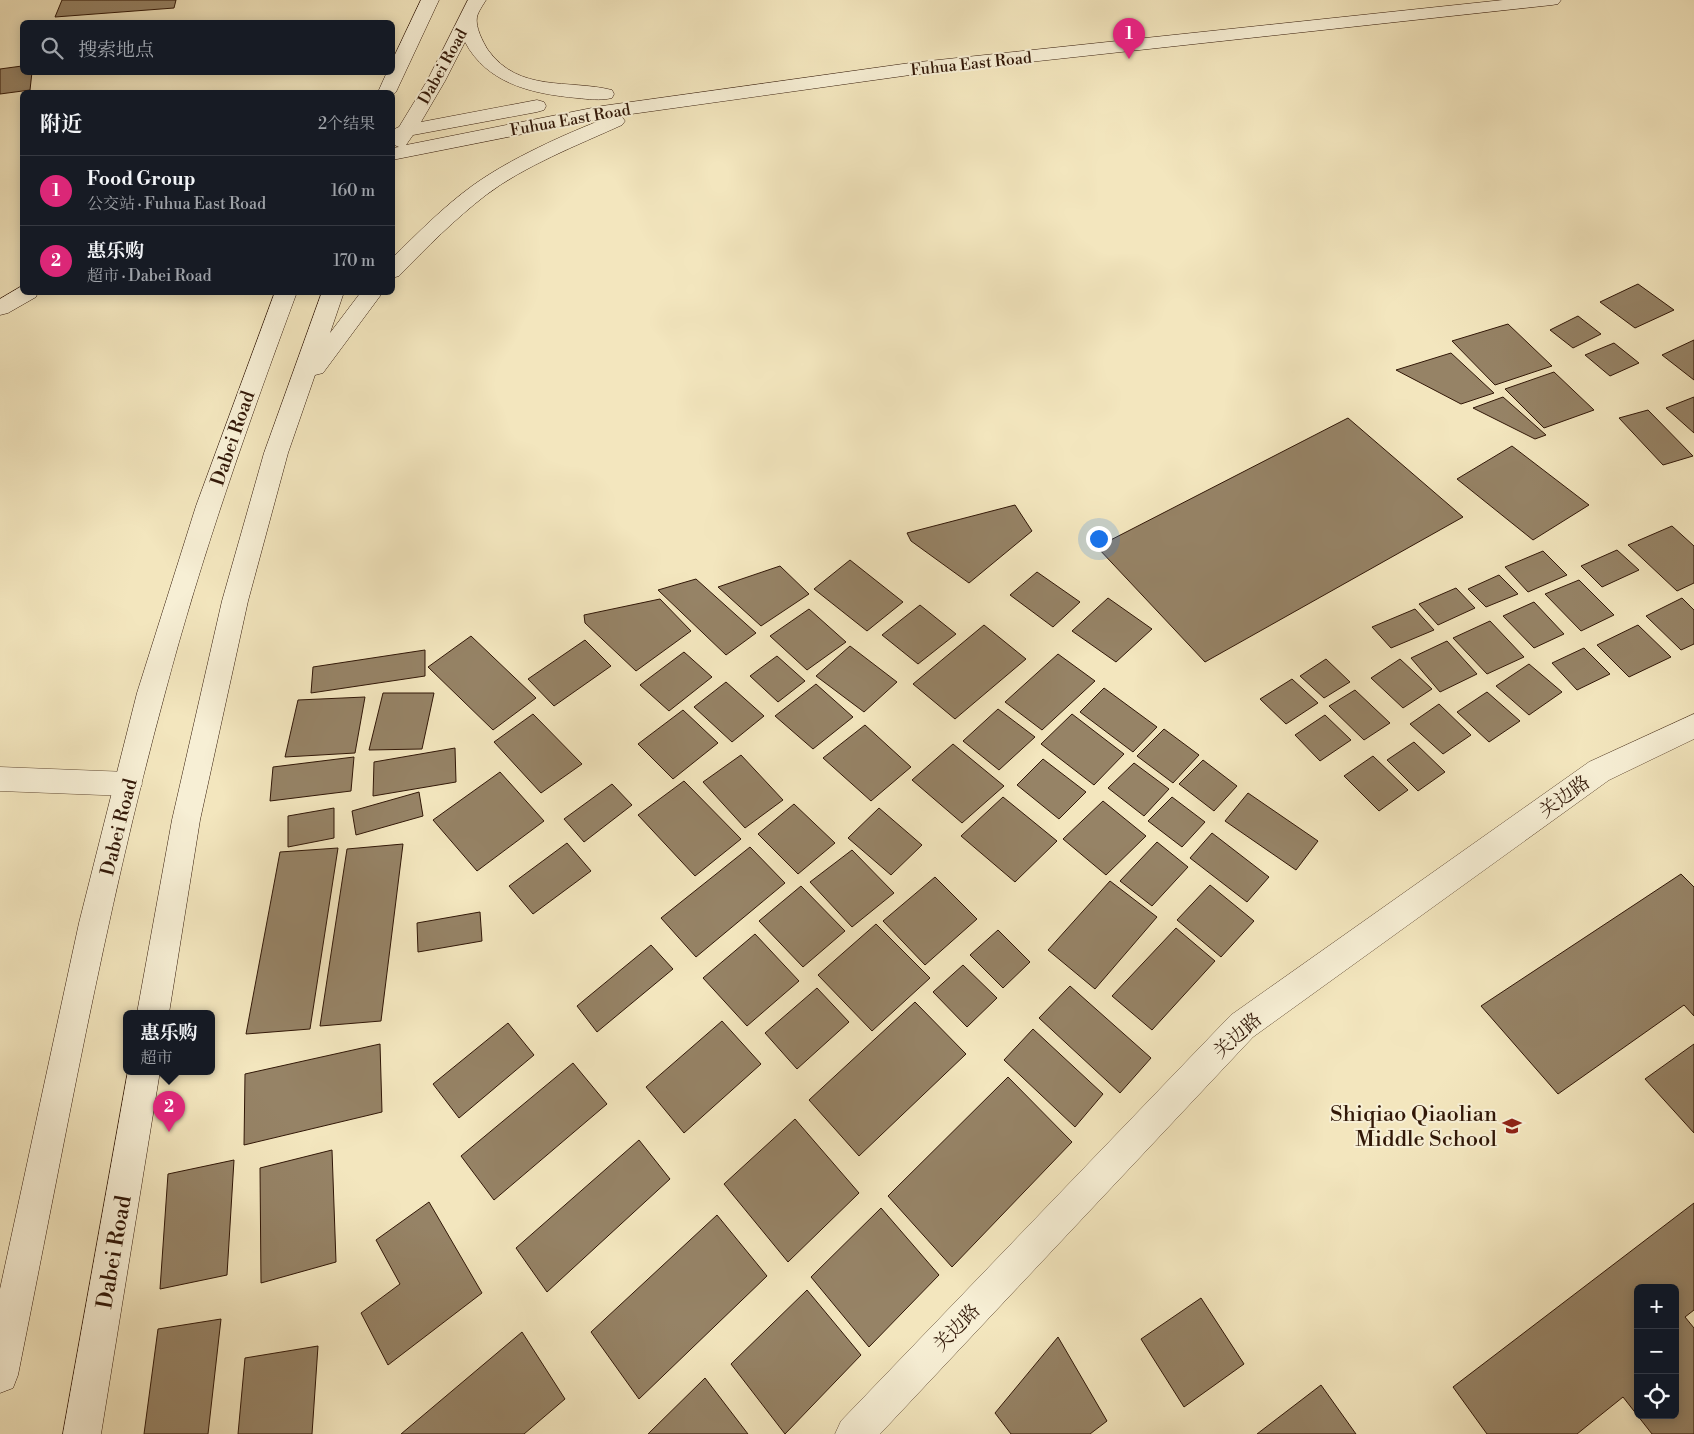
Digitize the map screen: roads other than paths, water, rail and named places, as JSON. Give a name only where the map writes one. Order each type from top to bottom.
[{"type":"main road","name":"Dabei Road","points":[[395,75],[430,0]]},
{"type":"main road","name":"Dabei Road","points":[[395,147],[436,81],[477,0]]},
{"type":"main road","name":"Fuhua East Road","points":[[714,79],[916,55],[1430,0]]},
{"type":"main road","name":"Fuhua East Road","points":[[395,147],[659,104],[910,69],[1552,0]]},
{"type":"main road","points":[[468,18],[474,42],[483,57],[498,71],[517,82],[555,90],[605,94]]},
{"type":"main road","name":"Dabei Road","points":[[388,90],[395,75]]},
{"type":"main road","name":"Fuhua East Road","points":[[395,147],[479,116],[641,89]]},
{"type":"main road","points":[[395,268],[430,232],[480,190],[538,156],[598,128],[659,104]]},
{"type":"main road","points":[[0,308],[23,295]]},
{"type":"main road","name":"Dabei Road","points":[[0,1375],[92,933],[151,692],[208,506],[246,395],[285,295]]},
{"type":"main road","points":[[154,1010],[186,820],[235,600],[276,454],[332,295]]},
{"type":"main road","points":[[300,386],[371,295]]},
{"type":"main road","name":"关边路","points":[[854,1434],[1242,1026],[1599,771],[1694,726]]},
{"type":"main road","points":[[0,779],[128,784]]},
{"type":"main road","name":"Dabei Road","points":[[82,1434],[143,1075]]},
{"type":"place","name":"Food Group","points":[[1129,59]]},
{"type":"place","name":"Shiqiao Qiaolian Middle School","points":[[1512,1126]]},
{"type":"place","name":"惠乐购","points":[[169,1132]]}]
